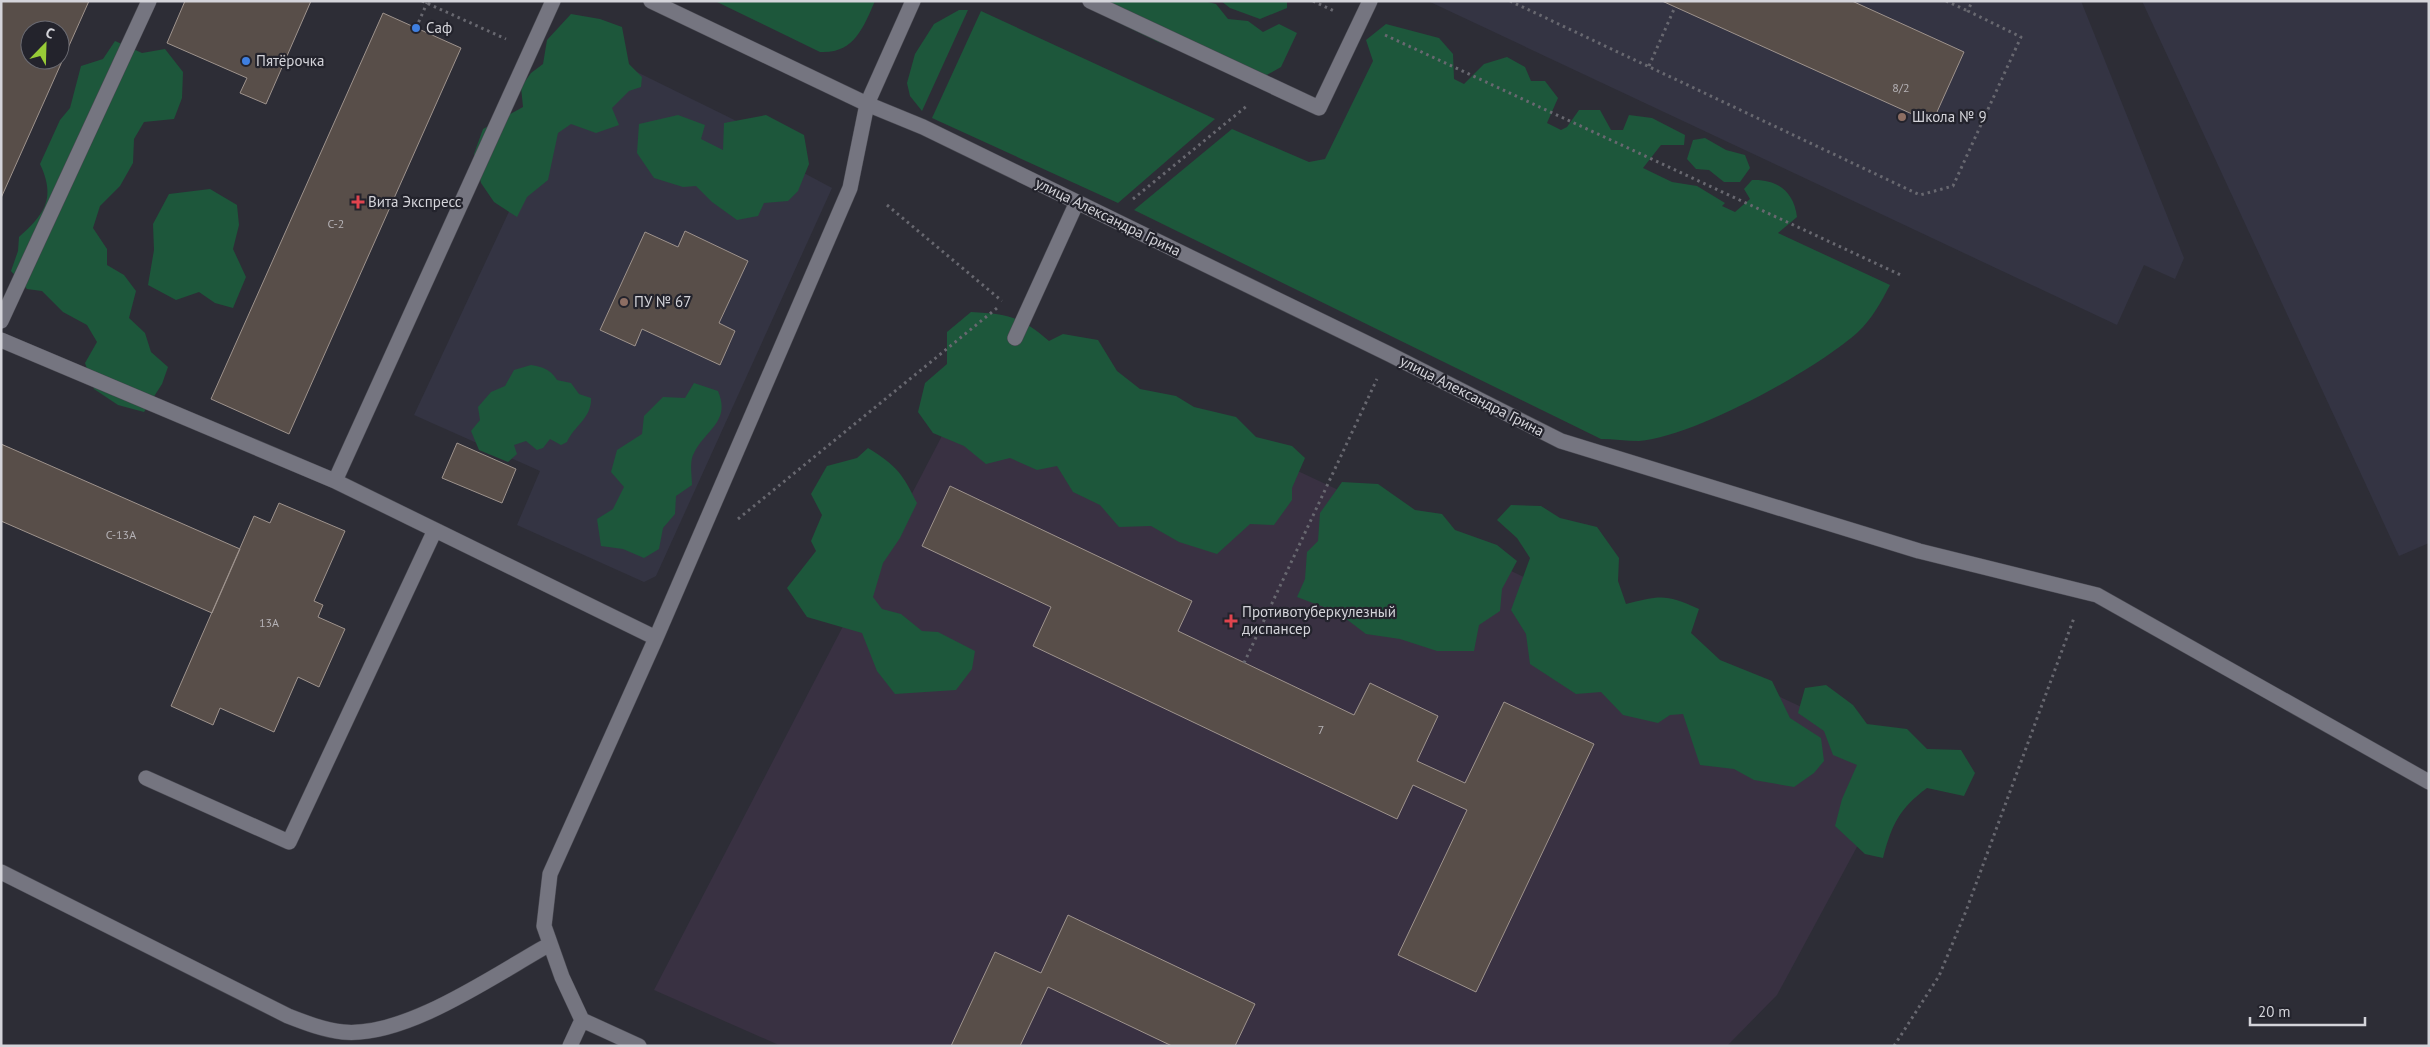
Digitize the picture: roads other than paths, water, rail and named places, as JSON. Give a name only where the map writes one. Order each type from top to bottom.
[{"type":"street","points":[[1,321],[149,1]]},
{"type":"street","points":[[335,480],[553,1]]},
{"type":"street","name":"улица Александра Грина","points":[[651,1],[867,104],[923,127],[1390,354],[1561,441],[1919,551],[2098,595],[2429,782]]},
{"type":"street","points":[[639,1046],[582,1020],[562,977],[544,926],[550,874],[656,638],[850,188],[867,104],[913,1]]},
{"type":"street","points":[[1090,1],[1320,108],[1370,1]]},
{"type":"street","points":[[1015,338],[1077,202]]},
{"type":"street","points":[[1,340],[335,480],[656,638]]},
{"type":"street","points":[[146,778],[289,842],[435,530]]},
{"type":"street","points":[[1,872],[288,1016],[318,1027],[344,1033],[398,1025],[434,1010],[550,944]]},
{"type":"street","points":[[570,1046],[582,1020]]},
{"type":"place","name":"Саф","points":[[416,28]]},
{"type":"place","name":"Пятёрочка","points":[[246,61]]},
{"type":"place","name":"Школа № 9","points":[[1902,117]]},
{"type":"place","name":"Вита Экспресс","points":[[358,202]]},
{"type":"place","name":"ПУ № 67","points":[[624,302]]},
{"type":"place","name":"Противотуберкулезный диспансер","points":[[1231,621]]}]
